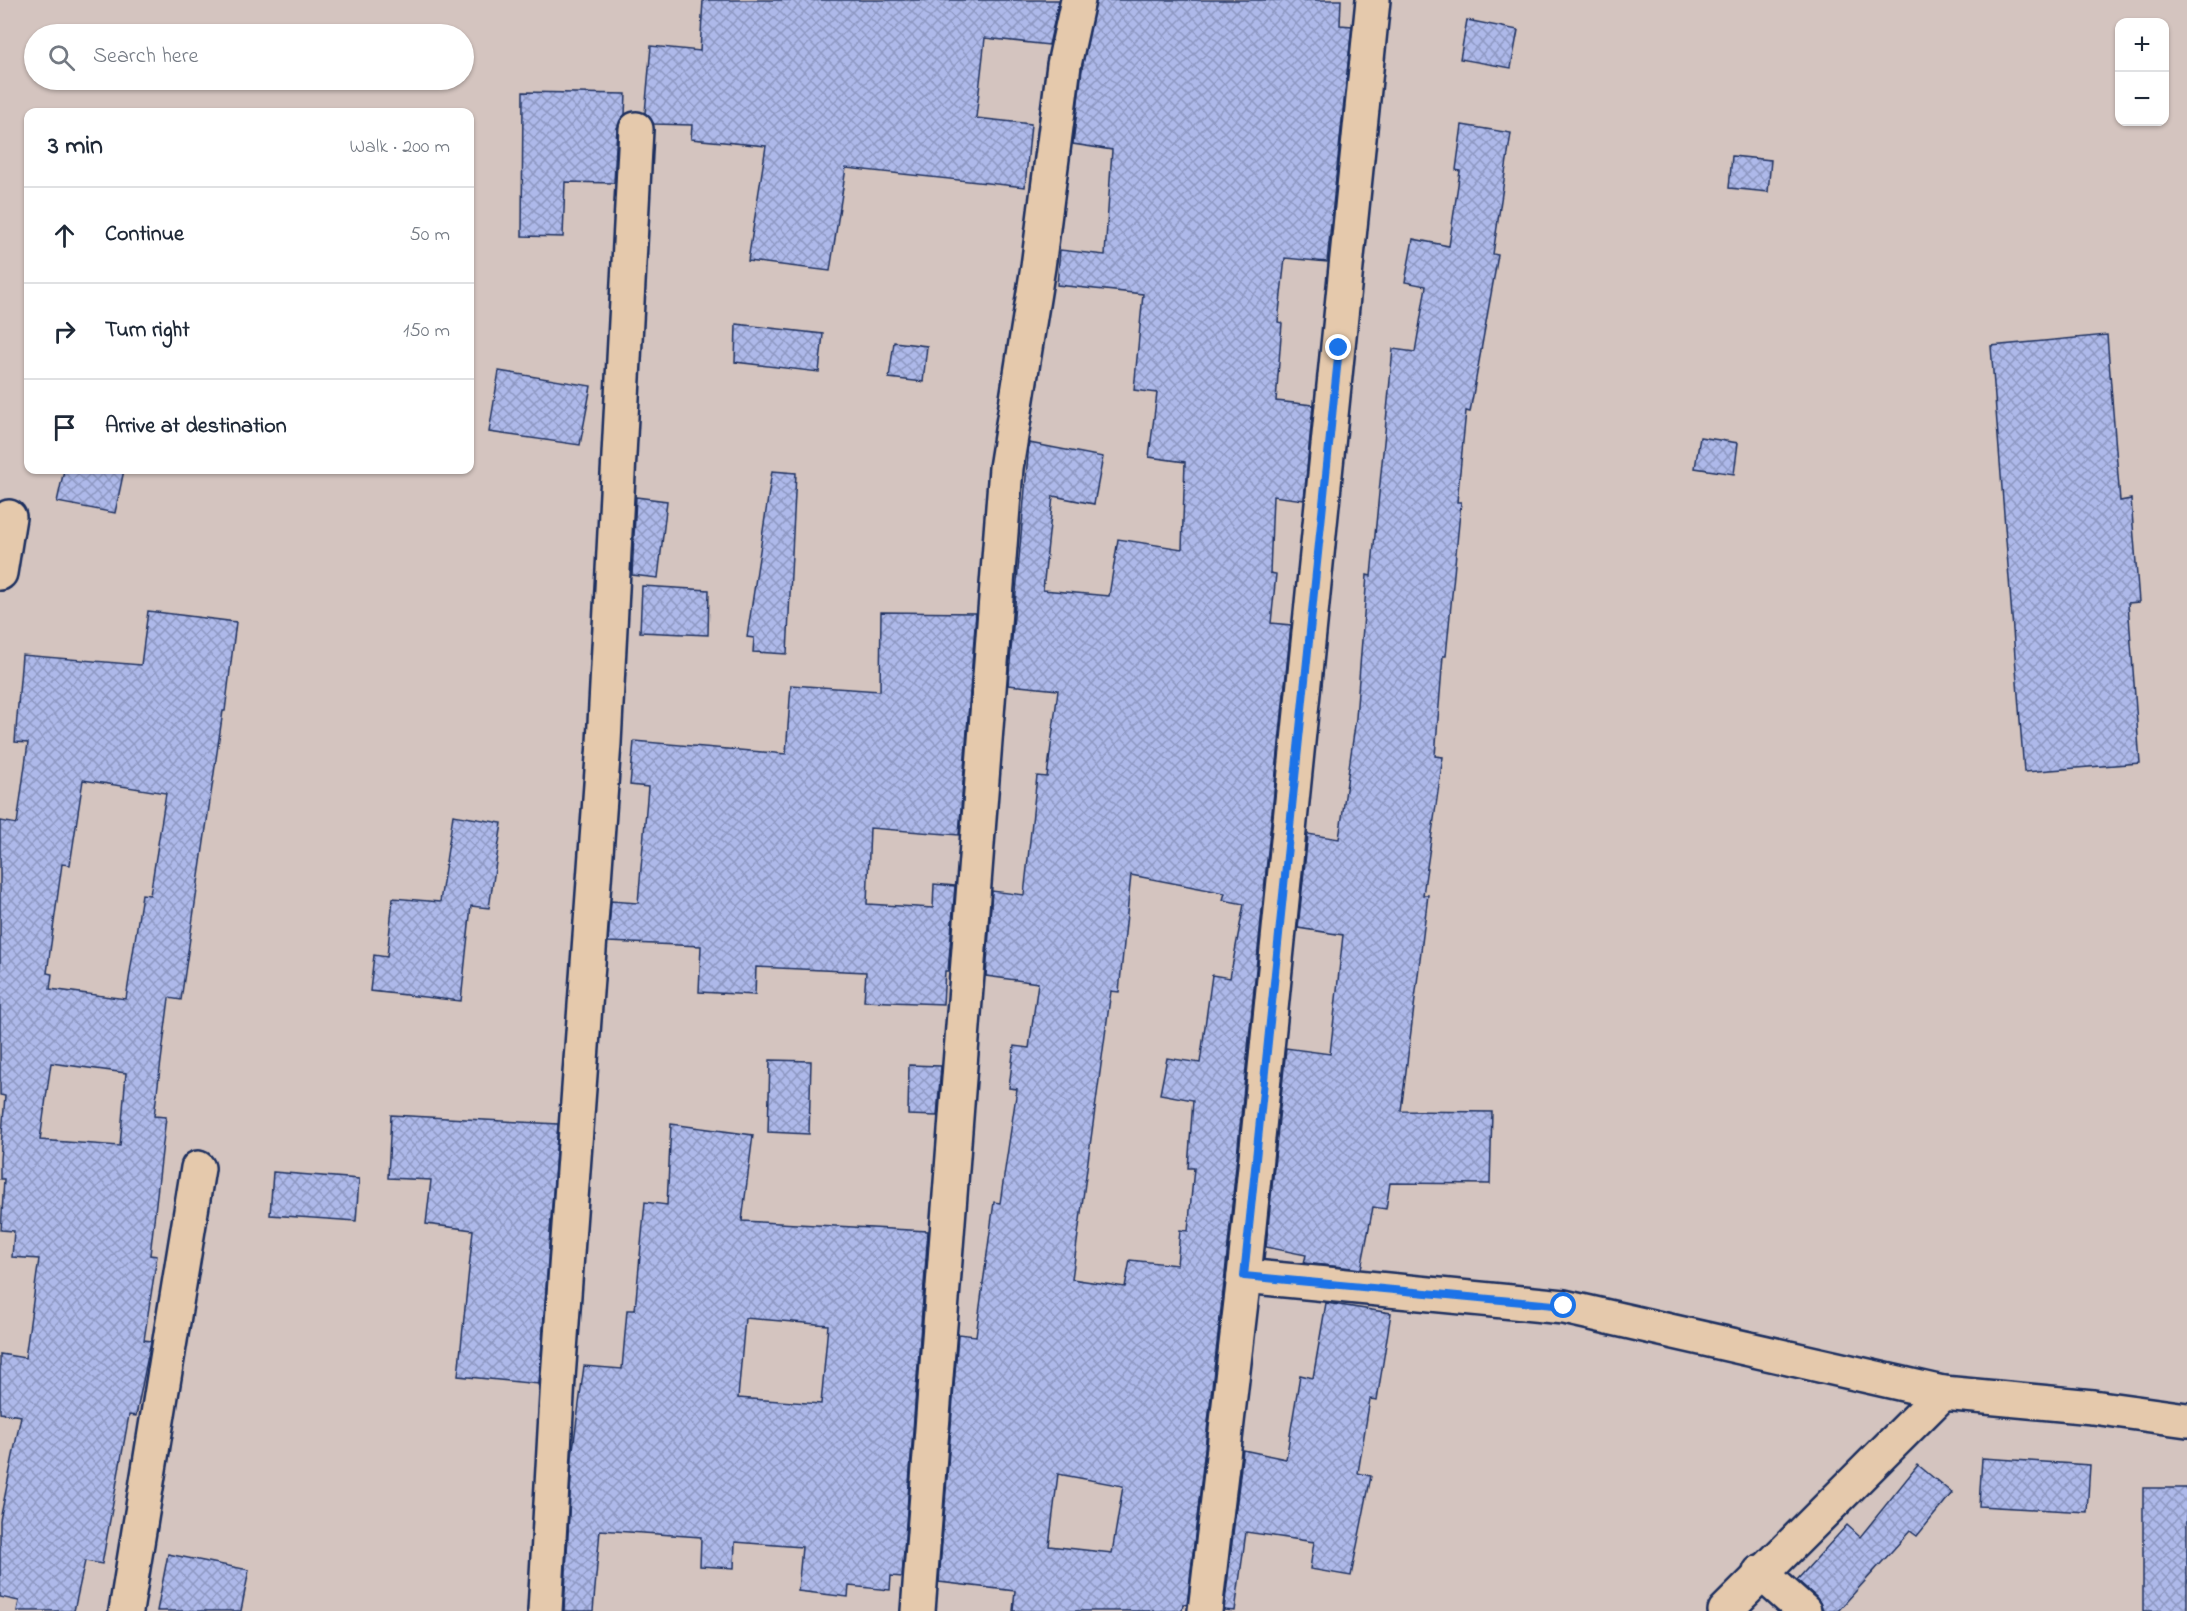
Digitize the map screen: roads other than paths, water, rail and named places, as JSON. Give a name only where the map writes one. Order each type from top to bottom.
[{"type":"street","points":[[918,1611],[1006,468],[1038,267],[1064,65],[1078,0]]},
{"type":"street","points":[[1205,1611],[1244,1276],[1373,0]]},
{"type":"street","points":[[545,1611],[559,1366],[604,743],[636,129]]},
{"type":"street","points":[[0,573],[9,517]]},
{"type":"street","points":[[126,1611],[198,1168]]},
{"type":"street","points":[[1244,1276],[1564,1306],[1943,1393],[2092,1407],[2187,1420]]},
{"type":"street","points":[[1725,1611],[1761,1572],[1943,1393]]},
{"type":"street","points":[[1761,1572],[1804,1611]]}]
